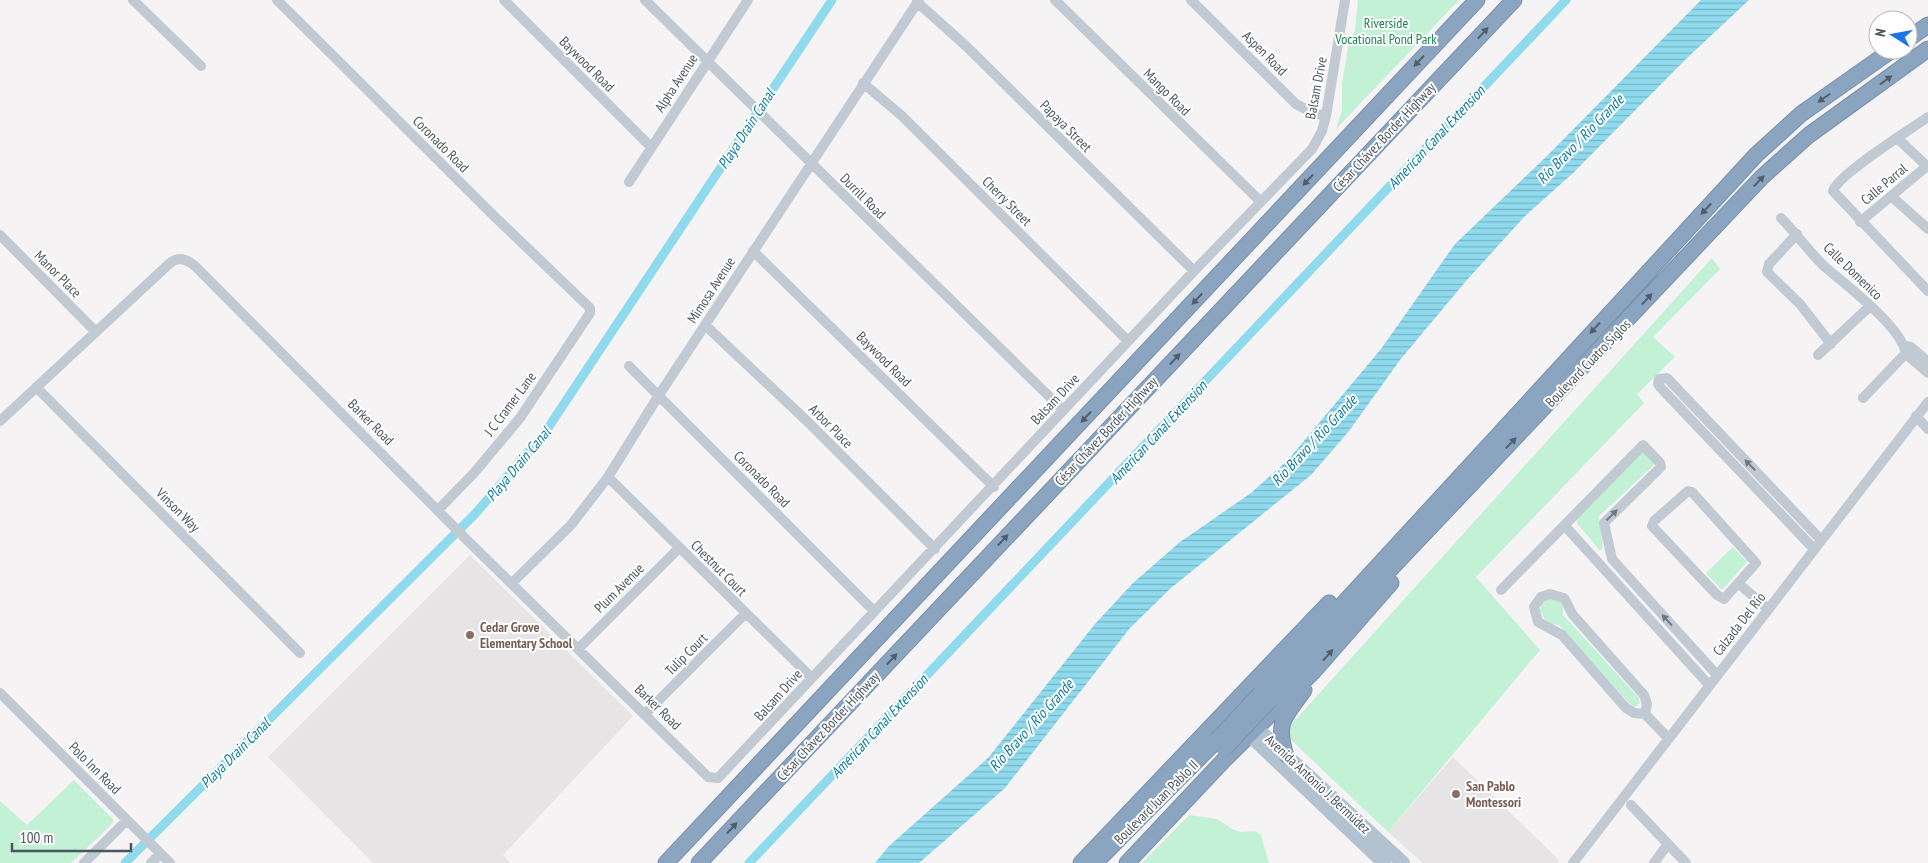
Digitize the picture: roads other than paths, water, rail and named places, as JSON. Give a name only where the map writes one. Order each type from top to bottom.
[{"type":"highway","name":"César Chávez Border Highway","points":[[666,863],[1476,0]]},
{"type":"highway","name":"César Chávez Border Highway","points":[[699,863],[1514,0]]},
{"type":"highway","name":"Boulevard Cuatro Siglos","points":[[1399,552],[1488,467],[1784,155],[1928,49]]},
{"type":"highway","name":"Boulevard Cuatro Siglos","points":[[1266,695],[1399,552],[1563,362],[1756,155],[1802,114],[1878,60]]},
{"type":"highway","points":[[1127,863],[1219,745],[1266,695],[1536,384],[1563,362]]},
{"type":"highway","points":[[1286,756],[1281,741],[1281,724],[1314,671],[1462,505],[1488,467]]},
{"type":"highway","points":[[1219,745],[1230,709],[1266,695],[1314,671]]},
{"type":"highway","points":[[1081,863],[1219,745],[1253,731],[1266,695]]},
{"type":"highway","name":"Boulevard Juan Pablo II","points":[[1095,863],[1219,745]]},
{"type":"highway","name":"Boulevard Juan Pablo II","points":[[1115,863],[1219,745]]},
{"type":"main road","name":"Avenida Antonio J. Bermúdez","points":[[1230,709],[1384,863]]},
{"type":"main road","name":"Avenida Antonio J. Bermúdez","points":[[1253,731],[1286,756],[1403,863]]},
{"type":"street","points":[[133,0],[201,66]]},
{"type":"street","name":"Coronado Road","points":[[277,0],[494,216],[589,305]]},
{"type":"street","name":"Baywood Road","points":[[504,0],[651,146]]},
{"type":"street","name":"Durrill Road","points":[[645,0],[1063,410]]},
{"type":"street","name":"Alpha Avenue","points":[[628,182],[748,0]]},
{"type":"street","name":"Mango Road","points":[[1055,0],[1261,202]]},
{"type":"street","name":"Aspen Road","points":[[1191,0],[1296,104],[1305,110],[1326,116]]},
{"type":"street","name":"Balsam Drive","points":[[713,779],[723,774],[994,487],[1128,341],[1312,149],[1322,131],[1326,116],[1344,0]]},
{"type":"street","name":"Mimosa Avenue","points":[[512,583],[571,525],[608,477],[659,394],[918,1]]},
{"type":"street","name":"Papaya Street","points":[[918,1],[1194,271]]},
{"type":"street","name":"Cherry Street","points":[[863,83],[902,116],[1128,341]]},
{"type":"street","points":[[1928,118],[1897,138],[1839,182],[1833,189],[1835,196],[1928,291]]},
{"type":"street","points":[[1897,138],[1927,167]]},
{"type":"street","name":"Calle Parral","points":[[1860,222],[1927,167]]},
{"type":"street","points":[[1891,196],[1928,230]]},
{"type":"street","name":"Calle Domenico","points":[[1781,218],[1824,265],[1870,306],[1928,373]]},
{"type":"street","points":[[1797,234],[1769,264],[1768,272],[1800,304],[1831,344]]},
{"type":"street","name":"Manor Place","points":[[0,235],[96,332]]},
{"type":"street","name":"Baywood Road","points":[[753,251],[994,487]]},
{"type":"street","name":"Barker Road","points":[[0,421],[170,263],[180,258],[187,260],[708,777],[713,779]]},
{"type":"street","name":"J C Cramer Lane","points":[[438,510],[474,473],[520,418],[590,313],[589,305]]},
{"type":"street","points":[[1818,356],[1870,306]]},
{"type":"street","name":"Arbor Place","points":[[705,325],[809,423],[935,549]]},
{"type":"street","points":[[1863,398],[1907,349]]},
{"type":"street","name":"Calle Domenico","points":[[1907,349],[1928,362]]},
{"type":"street","name":"Coronado Road","points":[[629,366],[874,612]]},
{"type":"street","points":[[1814,549],[1660,387],[1658,384],[1659,379],[1667,378],[1821,540]]},
{"type":"street","name":"Vinson Way","points":[[36,387],[300,653]]},
{"type":"street","name":"Calzada Del Río","points":[[1573,863],[1916,416],[1927,407]]},
{"type":"street","points":[[1916,416],[1928,429]]},
{"type":"street","points":[[1698,427],[1706,419]]},
{"type":"street","points":[[1501,590],[1565,526],[1640,446],[1644,446],[1660,463],[1661,467],[1604,522],[1612,560],[1717,675]]},
{"type":"street","name":"Chestnut Court","points":[[608,477],[812,678]]},
{"type":"street","points":[[1759,492],[1767,483]]},
{"type":"street","points":[[1686,492],[1692,492],[1756,563],[1738,584],[1725,598],[1719,597],[1653,527],[1653,522],[1686,492]]},
{"type":"street","points":[[1783,517],[1791,508]]},
{"type":"street","points":[[1565,526],[1709,685]]},
{"type":"street","name":"Plum Avenue","points":[[579,648],[679,548]]},
{"type":"street","points":[[1603,568],[1612,560]]},
{"type":"street","points":[[1738,584],[1768,609]]},
{"type":"street","points":[[1645,714],[1647,704],[1644,695],[1573,615],[1564,598],[1550,594],[1541,598],[1534,607],[1538,622],[1559,633],[1626,708],[1634,713],[1645,714],[1668,738]]},
{"type":"street","name":"Tulip Court","points":[[645,714],[746,614]]},
{"type":"street","name":"Polo Inn Road","points":[[0,693],[170,863]]},
{"type":"street","points":[[1631,805],[1686,863]]},
{"type":"street","points":[[84,863],[127,820]]},
{"type":"street","points":[[1654,863],[1668,844]]},
{"type":"street","points":[[151,863],[158,852]]},
{"type":"water","name":"Río Bravo / Rio Grande","points":[[1701,0],[1749,0],[1685,60],[1572,174],[1525,216],[1466,281],[1400,360],[1349,431],[1311,475],[1171,588],[1130,628],[1005,788],[919,863],[875,863],[889,846],[988,758],[1095,624],[1133,583],[1180,542],[1251,493],[1288,460],[1381,349],[1455,244],[1546,157]]},
{"type":"waterway","name":"Playa Drain Canal","points":[[125,863],[475,514],[544,434],[832,0]]},
{"type":"waterway","name":"American Canal Extension","points":[[749,863],[1566,0]]},
{"type":"place","name":"Cedar Grove Elementary School","points":[[470,635]]},
{"type":"place","name":"San Pablo Montessori","points":[[1456,794]]},
{"type":"park label","name":"Riverside Vocational Pond Park","points":[[1386,32]]}]
